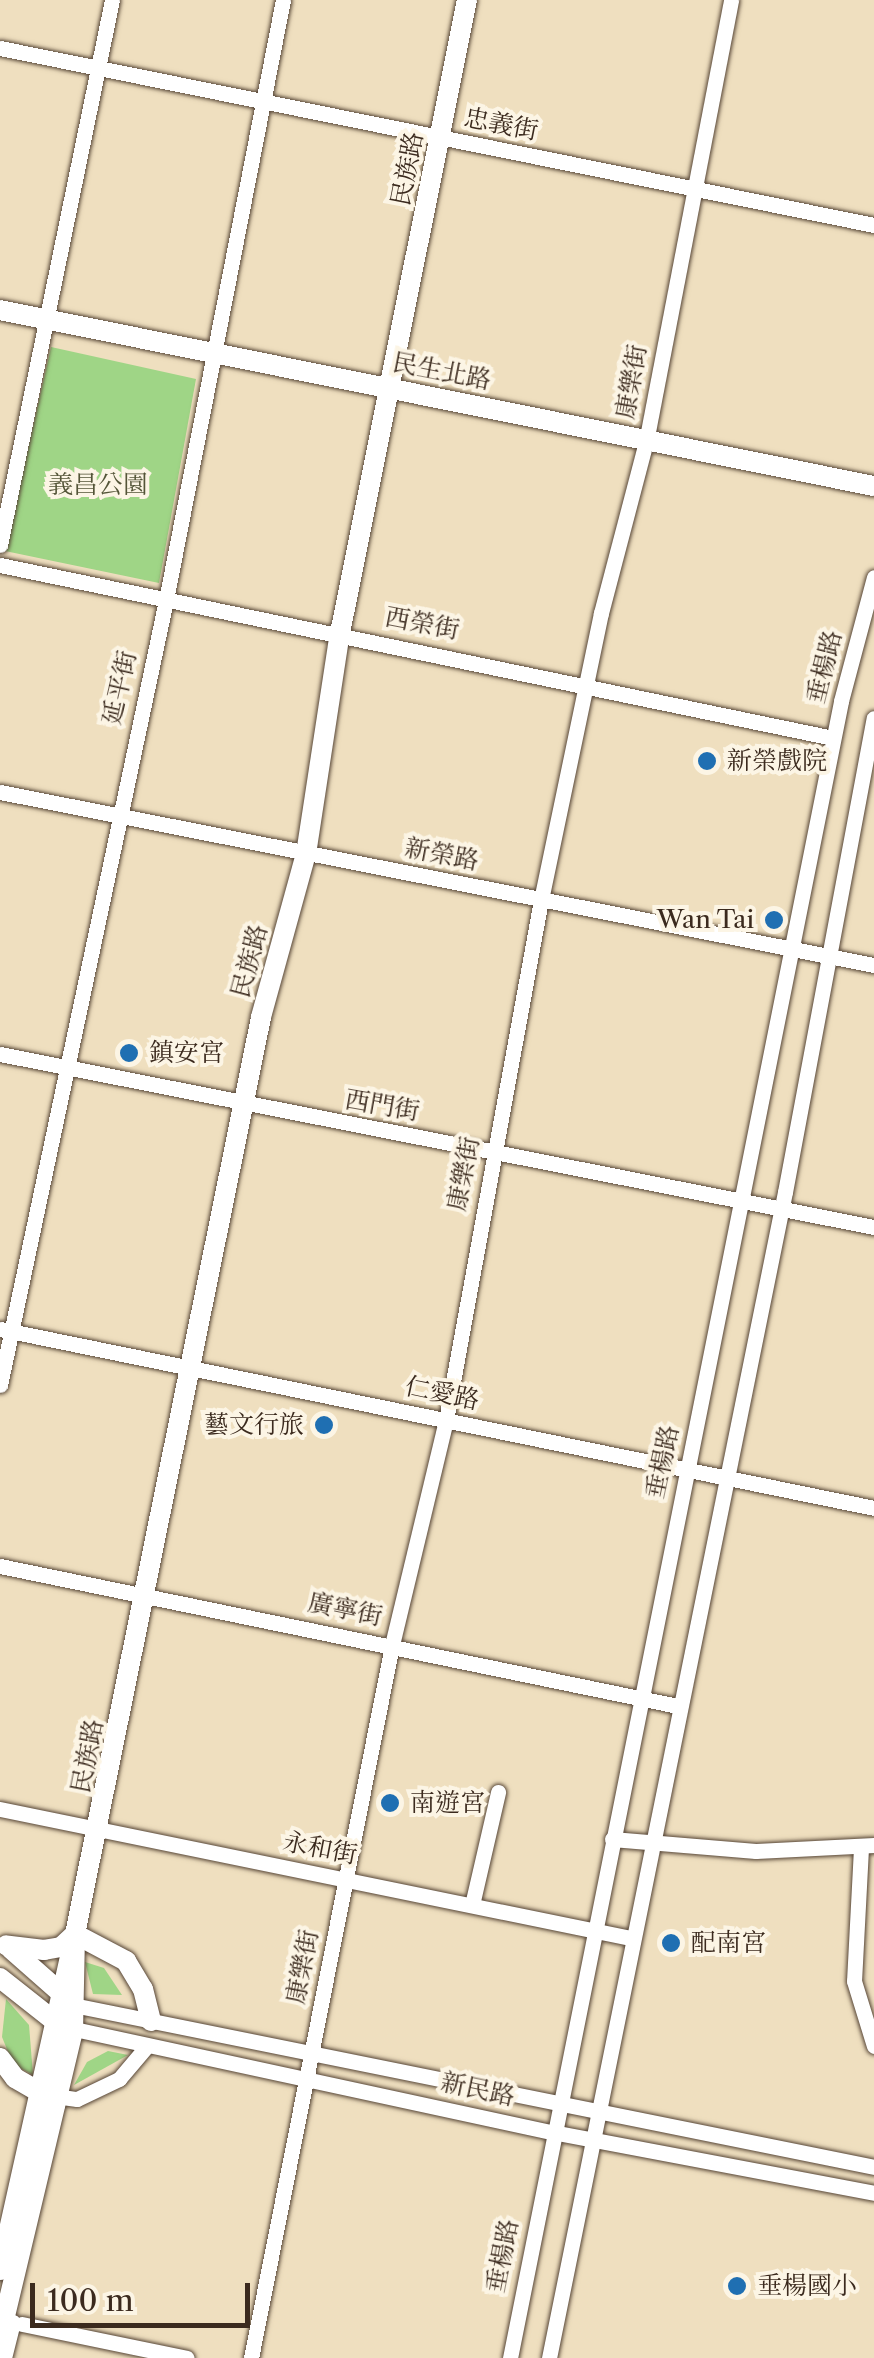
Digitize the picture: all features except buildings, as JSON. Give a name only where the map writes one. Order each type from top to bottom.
[{"type":"main road","name":"民族路","points":[[42,2124],[70,2001],[74,1934],[99,1829],[242,1107],[306,854],[340,633],[467,0]]},
{"type":"main road","name":"民生北路","points":[[0,310],[874,486]]},
{"type":"main road","points":[[3,1942],[44,1950],[74,1934],[126,1962],[143,1990],[152,2022]]},
{"type":"main road","points":[[3,1942],[70,2001]]},
{"type":"main road","points":[[0,1978],[65,2027]]},
{"type":"main road","points":[[0,2058],[15,2078],[47,2094]]},
{"type":"main road","points":[[0,2270],[42,2124]]},
{"type":"main road","points":[[0,2337],[42,2124]]},
{"type":"street","points":[[0,545],[112,0]]},
{"type":"street","name":"延平街","points":[[0,1385],[6,1330],[166,600],[283,0]]},
{"type":"street","name":"康樂街","points":[[251,2358],[392,1645],[446,1420],[542,900],[587,683],[646,442],[691,188],[731,0]]},
{"type":"street","name":"忠義街","points":[[0,48],[874,225]]},
{"type":"street","name":"西榮街","points":[[0,565],[587,683],[833,738]]},
{"type":"street","name":"垂楊路","points":[[510,2358],[552,2132],[743,1204],[833,738],[874,578]]},
{"type":"street","points":[[549,2358],[630,1938],[782,1210],[874,718]]},
{"type":"street","name":"新榮路","points":[[0,792],[874,965]]},
{"type":"street","name":"西門街","points":[[0,1054],[242,1107],[494,1151],[743,1204],[874,1227]]},
{"type":"street","name":"仁愛路","points":[[6,1330],[874,1508]]},
{"type":"street","name":"廣寧街","points":[[0,1566],[678,1706]]},
{"type":"street","points":[[472,1905],[498,1792]]},
{"type":"street","name":"永和街","points":[[0,1809],[630,1938]]},
{"type":"street","points":[[612,1839],[650,1844],[867,1847],[854,1982],[874,2046]]},
{"type":"street","name":"新民路","points":[[70,2001],[311,2055],[874,2167]]},
{"type":"street","name":"新民路","points":[[65,2027],[552,2132],[874,2193]]},
{"type":"street","points":[[47,2094],[76,2099],[107,2087],[146,2046]]},
{"type":"street","points":[[0,2230],[42,2124]]},
{"type":"street","points":[[4,2358],[42,2124]]},
{"type":"street","points":[[22,2324],[187,2358]]},
{"type":"green space","name":"義昌公園","points":[[51,347],[196,379],[159,583],[5,551]]},
{"type":"green space","points":[[85,1962],[104,1968],[122,1995],[93,1994]]},
{"type":"green space","points":[[6,1999],[29,2025],[33,2075],[13,2064],[2,2037]]},
{"type":"green space","points":[[108,2051],[128,2055],[74,2085],[87,2062]]},
{"type":"place","name":"新榮戲院","points":[[707,761]]},
{"type":"place","name":"Wan Tai","points":[[774,920]]},
{"type":"place","name":"鎮安宮","points":[[129,1053]]},
{"type":"place","name":"藝文行旅","points":[[324,1425]]},
{"type":"place","name":"南遊宮","points":[[390,1803]]},
{"type":"place","name":"配南宮","points":[[671,1943]]},
{"type":"place","name":"垂楊國小","points":[[737,2286]]}]
